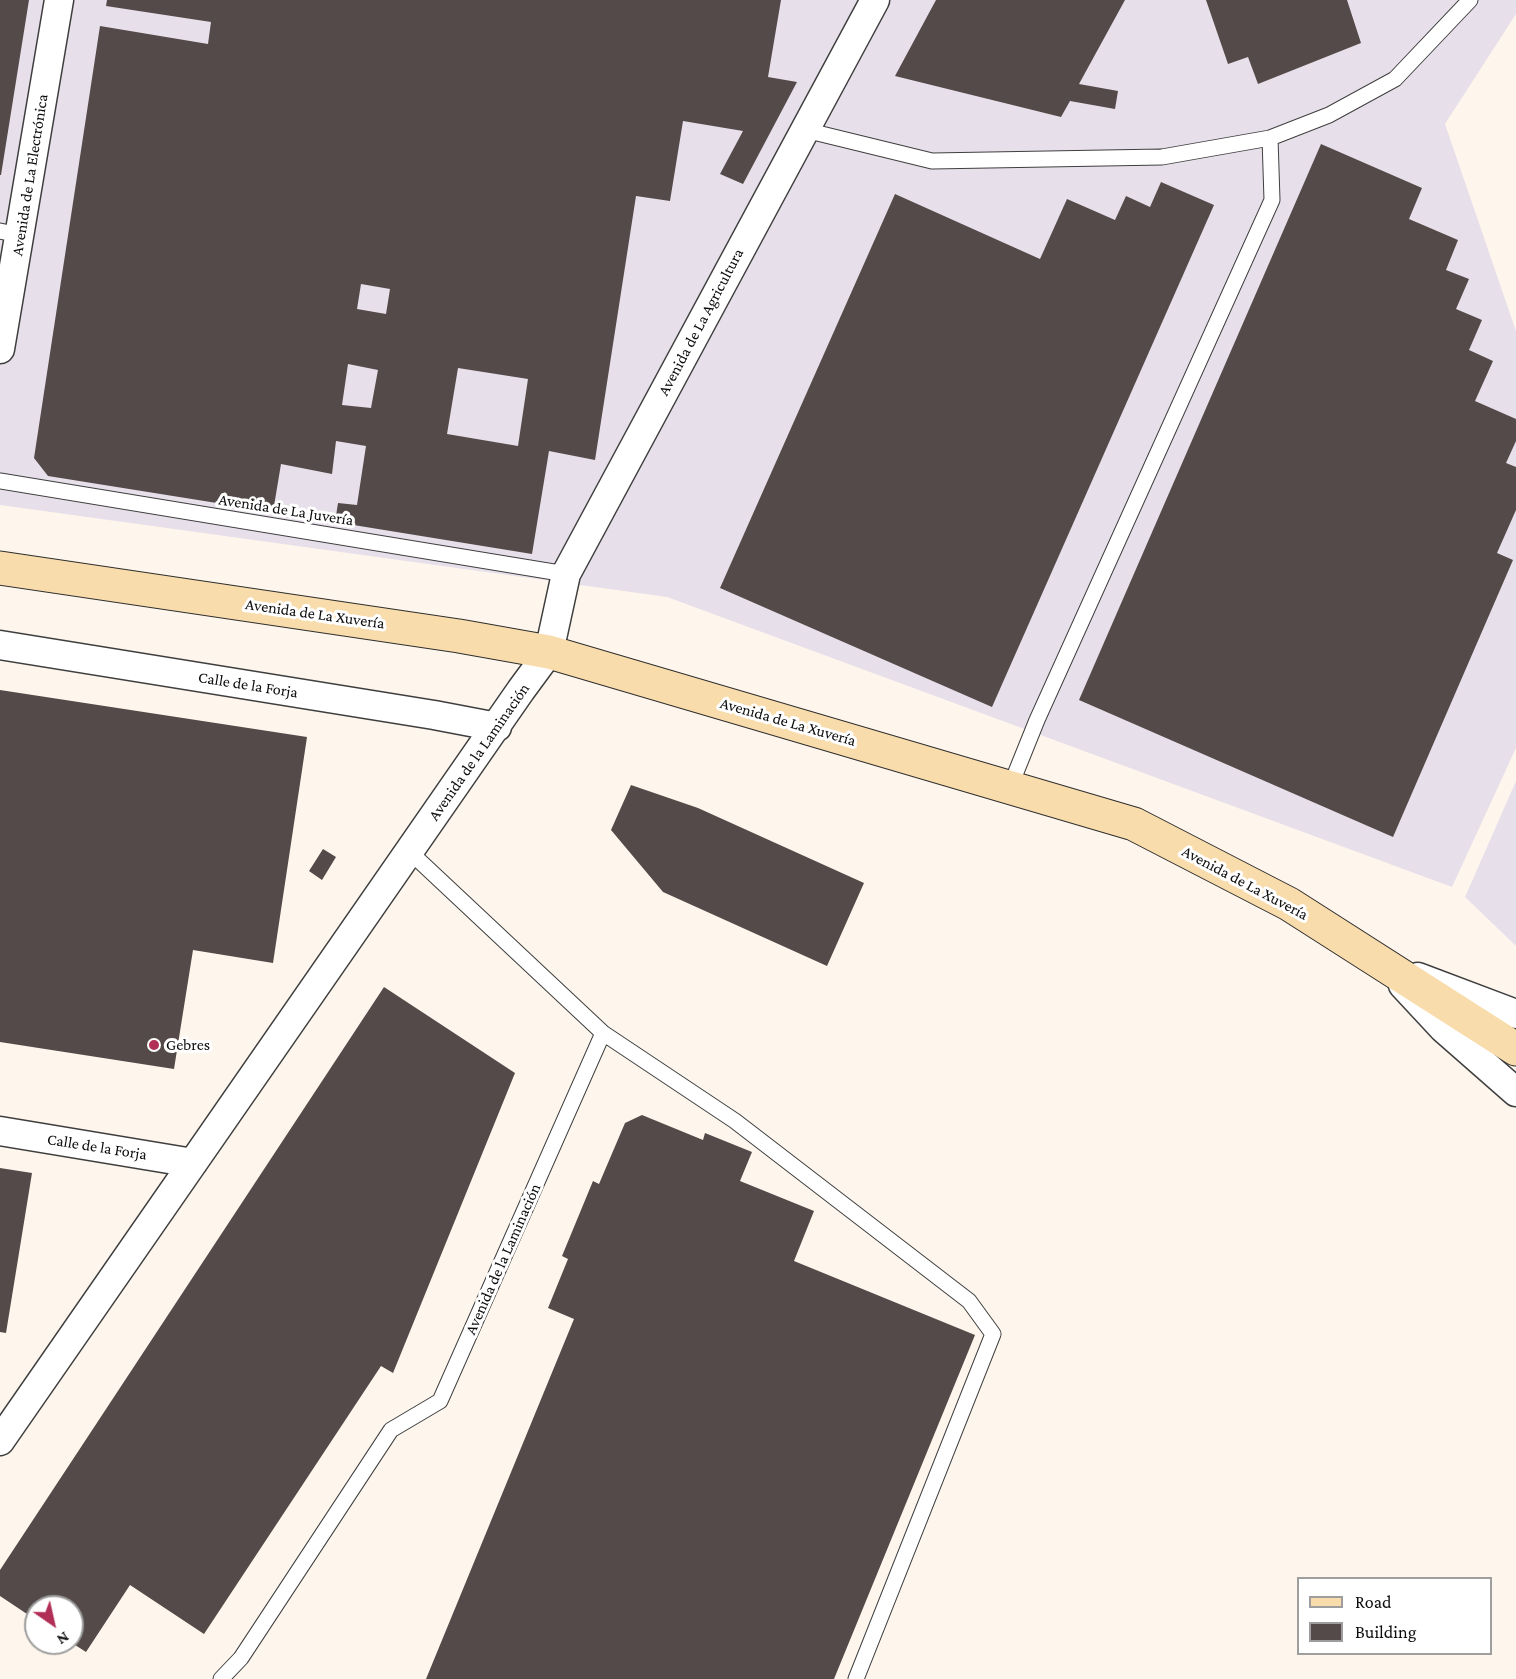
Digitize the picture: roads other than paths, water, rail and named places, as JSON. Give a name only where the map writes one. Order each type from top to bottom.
[{"type":"street","name":"Avenida de La Electrónica","points":[[0,349],[10,233],[58,0]]},
{"type":"street","name":"Avenida de La Agricultura","points":[[549,652],[566,574],[874,0]]},
{"type":"street","name":"Avenida de La Xuvería","points":[[0,568],[459,636],[549,652],[1134,824],[1289,904],[1516,1049]]},
{"type":"street","name":"Calle de la Forja","points":[[0,645],[411,711],[496,727]]},
{"type":"street","name":"Avenida de la Laminación","points":[[0,1439],[549,652]]},
{"type":"street","points":[[1385,965],[1516,1014]]},
{"type":"street","points":[[1385,965],[1443,1028],[1516,1092]]},
{"type":"street","name":"Calle de la Forja","points":[[0,1131],[193,1163]]},
{"type":"lane","points":[[805,130],[932,161],[1162,157],[1270,138],[1329,116],[1395,78],[1470,0]]},
{"type":"lane","points":[[1010,787],[1042,710],[1272,200],[1270,138]]},
{"type":"lane","name":"Avenida de La Juvería","points":[[0,481],[566,574]]},
{"type":"lane","points":[[410,852],[603,1033],[735,1121],[969,1301],[993,1334],[856,1679]]},
{"type":"lane","name":"Avenida de la Laminación","points":[[221,1679],[241,1658],[391,1430],[440,1401],[603,1033]]},
{"type":"place","name":"Gebres","points":[[154,1045]]}]
